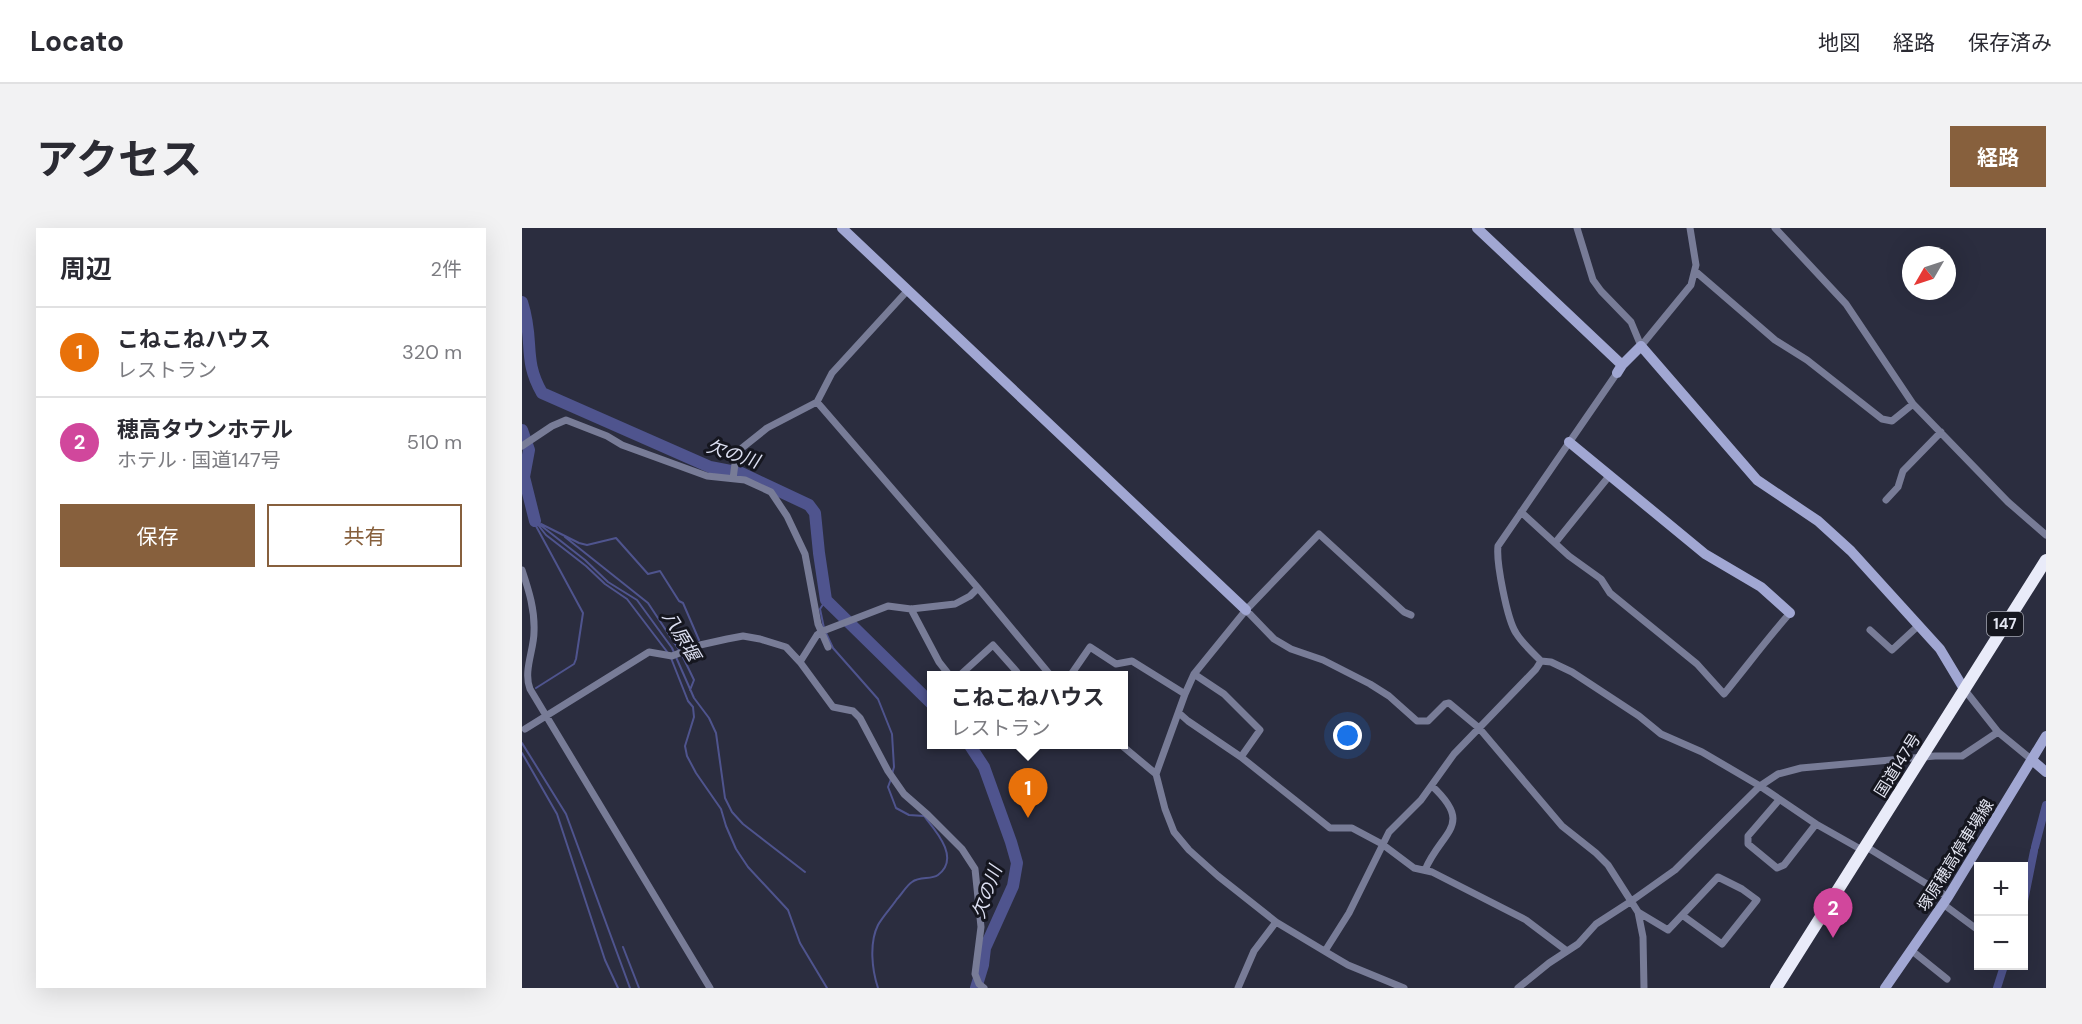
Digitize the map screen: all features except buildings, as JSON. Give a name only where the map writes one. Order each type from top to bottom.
[{"type":"highway","name":"国道147号","points":[[1776,988],[2046,560]]},
{"type":"street","points":[[842,228],[1274,639],[1291,649],[1323,660],[1370,684],[1389,696],[1417,721],[1428,720],[1445,704],[1453,705],[1479,728],[1562,826],[1608,865],[1638,912],[1668,930],[1682,915],[1718,877],[1742,889],[1757,900],[1722,944],[1682,915]]},
{"type":"street","points":[[1478,228],[1620,369]]},
{"type":"street","points":[[1577,228],[1593,280],[1630,322],[1641,346],[1757,480],[1818,521],[1851,551],[1940,649],[1964,689],[1998,732],[2046,772]]},
{"type":"street","points":[[1690,228],[1695,257],[1695,271],[1691,285],[1620,369],[1498,546],[1498,559],[1510,621],[1515,632],[1540,661],[1562,666],[1639,716],[1661,734],[1702,752],[1760,786],[1816,824],[1864,848],[1946,901],[1974,926]]},
{"type":"street","points":[[1775,228],[1846,304],[1913,404],[2008,502],[2046,535]]},
{"type":"street","points":[[1695,271],[1775,340],[1807,360],[1882,419],[1892,421],[1913,404]]},
{"type":"street","points":[[734,477],[738,453],[748,442],[783,418],[817,402],[832,373],[908,290]]},
{"type":"street","points":[[817,402],[1048,671]]},
{"type":"street","points":[[526,443],[566,420],[607,436],[622,445],[707,476],[734,477],[771,492],[787,516],[805,554],[828,647]]},
{"type":"street","points":[[1886,500],[1898,487],[1903,471],[1941,432]]},
{"type":"street","points":[[1521,512],[1569,556],[1601,579],[1610,593],[1697,664],[1724,694],[1759,652],[1763,643],[1791,613],[1761,587],[1705,554],[1569,442]]},
{"type":"street","points":[[1555,543],[1610,475]]},
{"type":"street","points":[[1404,988],[1348,965],[1276,922],[1218,876],[1189,850],[1174,832],[1156,774],[1194,674],[1246,610],[1319,534],[1404,612],[1411,615]]},
{"type":"street","points":[[522,570],[533,605],[535,620],[528,682],[546,716],[710,988]]},
{"type":"street","points":[[800,662],[814,639],[824,631],[888,606],[911,609],[955,604],[970,596],[978,588]]},
{"type":"street","points":[[911,609],[939,662],[947,671]]},
{"type":"street","points":[[1870,630],[1892,650],[1918,626]]},
{"type":"street","points":[[525,729],[649,652],[669,657],[727,639],[750,637],[786,647],[833,707],[853,711],[860,718],[888,771],[904,794],[928,814],[962,849],[975,868],[981,927],[975,974],[979,984],[983,987]]},
{"type":"street","points":[[964,671],[993,645],[1016,671]]},
{"type":"street","points":[[1073,671],[1090,647],[1116,664],[1132,661],[1185,694]]},
{"type":"street","points":[[1325,951],[1349,913],[1389,832],[1421,800],[1454,753],[1536,669],[1540,661]]},
{"type":"street","points":[[1194,674],[1224,694],[1260,730],[1241,757]]},
{"type":"street","points":[[1179,713],[1188,722],[1241,757],[1330,828],[1352,828],[1382,844],[1414,868],[1432,872],[1526,920],[1567,951]]},
{"type":"street","points":[[1518,988],[1578,944],[1596,924],[1675,870],[1760,786],[1778,774],[1801,768],[1922,757],[1962,756],[1998,732]]},
{"type":"street","name":"塚原穂高停車場線","points":[[1885,988],[1946,901],[2046,736]]},
{"type":"street","points":[[1126,749],[1156,774]]},
{"type":"street","points":[[1425,870],[1454,818],[1452,809],[1444,797],[1432,786]]},
{"type":"street","points":[[1779,800],[1748,836],[1748,844],[1777,868],[1784,865],[1816,824]]},
{"type":"street","points":[[1638,912],[1643,937],[1644,988]]},
{"type":"street","points":[[1238,988],[1254,951],[1276,922]]},
{"type":"street","points":[[1911,950],[1947,979]]},
{"type":"waterway","name":"欠の川","points":[[522,302],[528,328],[532,370],[542,393],[710,467],[741,473],[809,505],[815,513],[826,600],[927,699]]},
{"type":"waterway","name":"八原堰","points":[[522,430],[529,450],[524,477],[535,521]]},
{"type":"waterway","name":"八原堰","points":[[535,521],[546,535],[605,584],[627,599],[668,653]]},
{"type":"waterway","points":[[535,521],[583,613],[574,664],[536,688]]},
{"type":"waterway","name":"八原堰","points":[[539,524],[585,560],[608,582],[637,600],[672,648],[694,698],[709,718],[716,733],[725,798],[732,812],[743,824],[805,872]]},
{"type":"waterway","points":[[541,524],[587,545],[616,538],[648,574],[660,571],[679,601],[683,603],[699,640]]},
{"type":"waterway","points":[[565,537],[648,603],[679,650]]},
{"type":"waterway","points":[[824,628],[820,609],[826,600]]},
{"type":"waterway","points":[[826,633],[833,648],[878,699],[892,734],[894,767],[892,774]]},
{"type":"waterway","points":[[682,655],[694,680],[690,690]]},
{"type":"waterway","points":[[671,658],[688,701],[693,707],[694,717],[685,746],[687,756],[721,809],[736,849],[748,867],[788,910],[800,943],[827,988]]},
{"type":"waterway","points":[[522,743],[566,814],[630,988]]},
{"type":"waterway","name":"欠の川","points":[[972,749],[984,767],[1017,863],[1013,886],[985,948],[976,988]]},
{"type":"waterway","points":[[522,753],[557,814],[605,960],[618,988]]},
{"type":"waterway","points":[[878,988],[872,956],[873,940],[878,925],[910,884],[918,879],[938,875],[947,861],[944,844],[924,816],[909,815],[896,808],[888,787],[891,779]]},
{"type":"waterway","points":[[2035,847],[2046,805]]},
{"type":"waterway","points":[[2028,881],[2034,851]]},
{"type":"waterway","points":[[623,947],[639,988]]},
{"type":"waterway","points":[[1997,988],[2003,970]]},
{"type":"place","name":"こねこねハウス","points":[[1028,818]]},
{"type":"place","name":"穂高タウンホテル","points":[[1833,938]]}]
